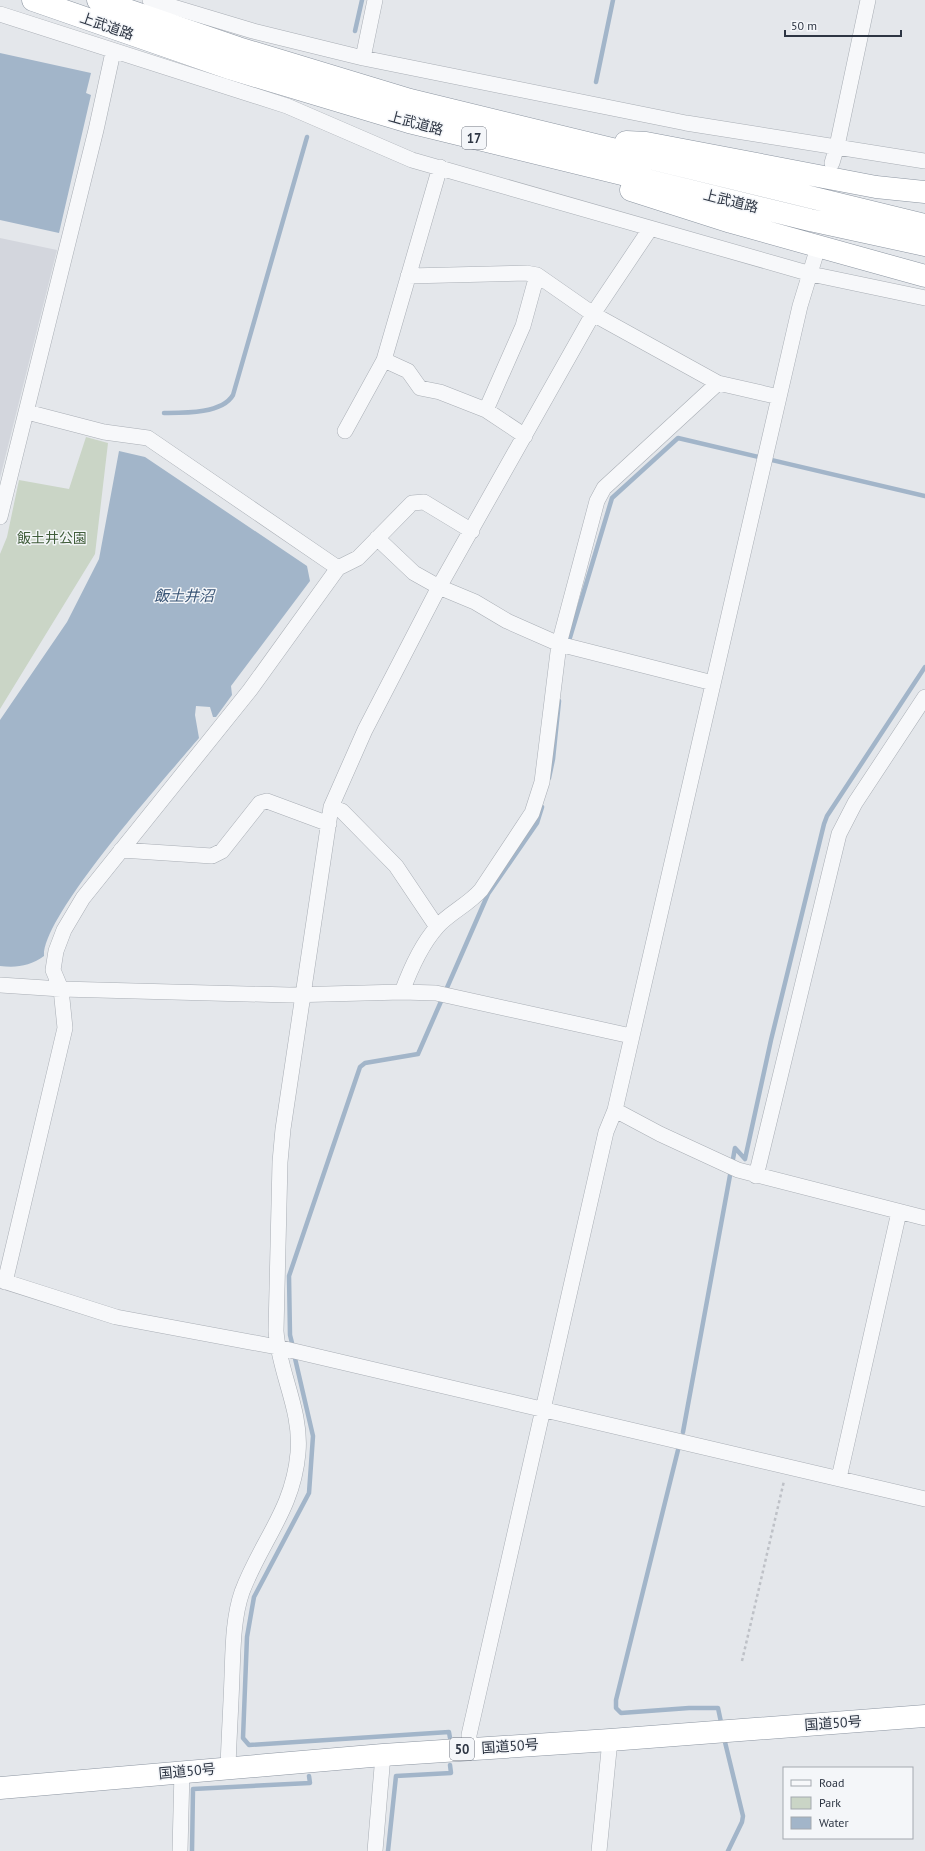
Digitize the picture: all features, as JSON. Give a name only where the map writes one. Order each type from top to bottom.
[{"type":"highway","name":"上武道路","points":[[33,0],[232,69],[409,122],[810,220],[925,245]]},
{"type":"highway","name":"上武道路","points":[[98,0],[238,48],[402,98],[925,225]]},
{"type":"highway","points":[[443,131],[731,222],[925,276]]},
{"type":"highway","points":[[567,139],[646,143],[876,187],[925,192]]},
{"type":"highway","name":"国道50号","points":[[0,1788],[228,1767],[925,1716]]},
{"type":"street","points":[[150,0],[253,31],[362,58],[686,123],[925,161]]},
{"type":"street","points":[[362,58],[375,0]]},
{"type":"street","points":[[832,163],[838,146],[868,0]]},
{"type":"street","points":[[0,14],[113,52],[287,106],[412,160],[812,274],[925,298]]},
{"type":"street","points":[[0,517],[95,138],[113,52]]},
{"type":"street","points":[[344,431],[384,360],[440,167]]},
{"type":"street","points":[[228,1767],[233,1656],[239,1604],[248,1578],[282,1514],[291,1493],[297,1461],[299,1440],[298,1423],[277,1347],[276,1309],[280,1162],[293,1056],[331,808],[365,730],[439,587],[526,436],[593,314],[650,229]]},
{"type":"street","points":[[469,1749],[469,1734],[606,1132],[615,1110],[800,306],[812,274],[816,257]]},
{"type":"street","points":[[408,276],[526,273],[537,275],[593,314],[718,383],[779,397]]},
{"type":"street","points":[[486,410],[523,326],[537,275]]},
{"type":"street","points":[[384,360],[408,371],[420,388],[440,392],[486,410],[526,436]]},
{"type":"street","points":[[402,992],[410,970],[437,927],[472,901],[532,814],[542,782],[559,644],[597,501],[604,488],[718,383]]},
{"type":"street","points":[[27,412],[104,432],[148,438],[338,568]]},
{"type":"street","points":[[472,531],[424,502],[412,503],[358,558],[338,568],[250,690],[83,898],[64,930],[56,951],[54,970],[61,989],[66,1028],[2,1281],[116,1317],[277,1347],[925,1499]]},
{"type":"street","points":[[377,538],[414,573],[439,587],[475,602],[507,621],[559,644],[713,682]]},
{"type":"street","points":[[756,1176],[839,834],[855,803],[925,697]]},
{"type":"street","points":[[121,850],[212,856],[222,851],[260,803],[267,801],[329,824]]},
{"type":"street","points":[[331,808],[342,811],[396,866],[437,927]]},
{"type":"street","points":[[0,985],[61,989],[290,995],[303,993],[436,993],[631,1036]]},
{"type":"street","points":[[615,1110],[674,1141],[738,1170],[756,1176],[925,1218]]},
{"type":"street","points":[[839,1478],[899,1212]]},
{"type":"street","points":[[599,1851],[610,1740]]},
{"type":"street","points":[[375,1851],[383,1755]]},
{"type":"street","points":[[180,1851],[182,1771]]},
{"type":"path","points":[[742,1660],[787,1467]]},
{"type":"shaded area","points":[[0,238],[57,250],[0,478]]},
{"type":"green space","name":"飯土井公園","points":[[86,437],[108,443],[95,554],[0,709],[0,554],[7,537],[19,480],[69,489]]},
{"type":"water","points":[[0,53],[91,73],[86,93],[91,95],[59,233],[0,220]]},
{"type":"water","name":"飯土井沼","points":[[119,451],[145,457],[307,566],[310,581],[231,686],[232,695],[216,717],[213,717],[210,707],[196,706],[195,715],[199,738],[136,812],[84,879],[63,910],[49,936],[44,956],[23,966],[0,966],[0,720],[67,622],[99,559]]},
{"type":"waterway","points":[[355,31],[362,0]]},
{"type":"waterway","points":[[596,82],[613,0]]},
{"type":"waterway","points":[[164,413],[191,412],[211,409],[228,401],[233,395],[307,137]]},
{"type":"waterway","points":[[568,644],[612,498],[678,438],[925,496]]},
{"type":"waterway","points":[[683,1432],[735,1148],[745,1159],[771,1040],[824,824],[827,816],[925,667]]},
{"type":"waterway","points":[[549,778],[553,759],[559,701]]},
{"type":"waterway","points":[[293,1347],[290,1335],[289,1276],[360,1067],[365,1063],[418,1054],[488,894],[537,823],[542,807]]},
{"type":"waterway","points":[[294,1354],[313,1436],[309,1493],[254,1597],[247,1637],[243,1738],[249,1745],[449,1732],[450,1738]]},
{"type":"waterway","points":[[678,1450],[616,1700],[616,1708],[621,1713],[689,1708],[718,1708],[722,1727]]},
{"type":"waterway","points":[[724,1738],[743,1816],[742,1822],[728,1851]]},
{"type":"waterway","points":[[388,1851],[396,1776],[451,1773],[450,1765]]},
{"type":"waterway","points":[[192,1851],[193,1789],[310,1783],[309,1776]]}]
